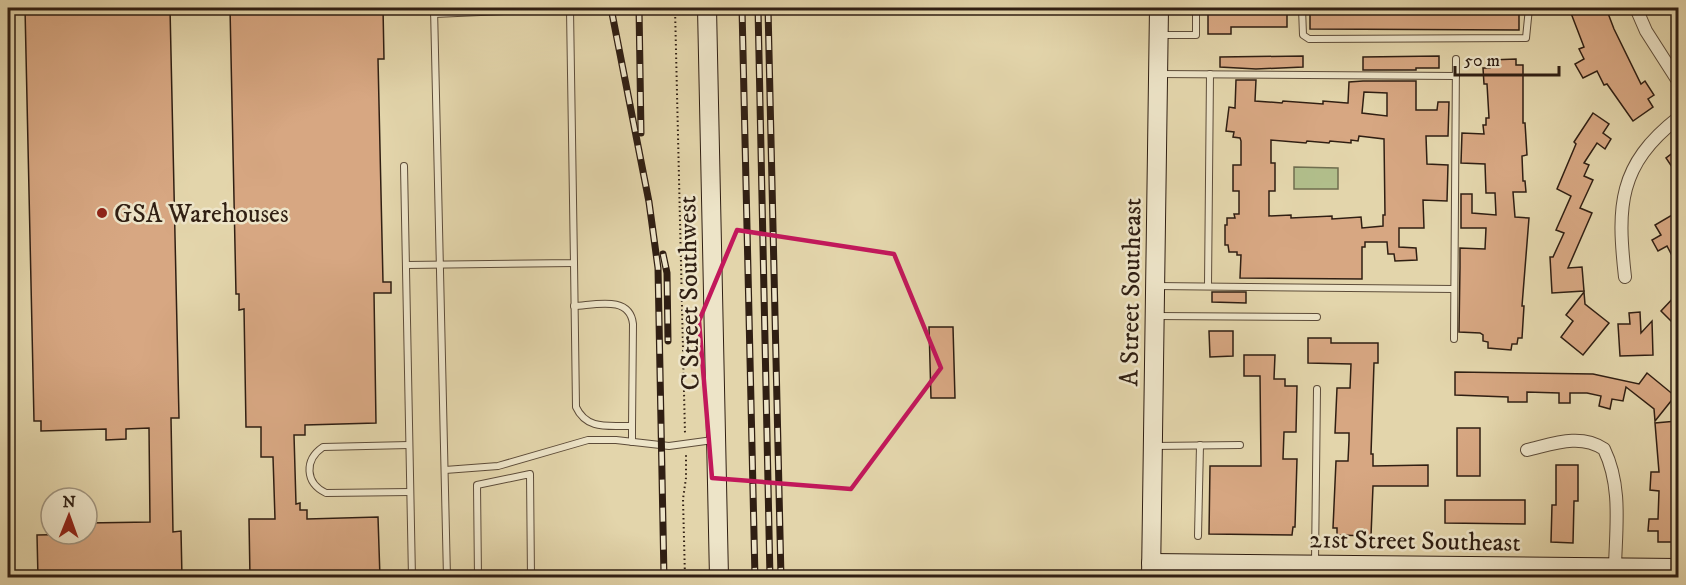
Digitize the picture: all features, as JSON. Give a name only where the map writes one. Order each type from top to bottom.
[{"type":"main road","name":"C Street Southwest","points":[[707,8],[719,578]]},
{"type":"main road","name":"A Street Southeast","points":[[1151,570],[1159,8]]},
{"type":"main road","name":"21st Street Southeast","points":[[1151,570],[1315,564],[1354,568],[1444,568],[1543,572],[1615,567],[1678,568]]},
{"type":"street","points":[[1635,8],[1652,41],[1678,81]]},
{"type":"street","points":[[1625,277],[1622,217],[1626,185],[1636,162],[1659,134],[1678,118]]},
{"type":"street","points":[[1527,450],[1554,443],[1580,440],[1587,440],[1604,449],[1614,474],[1616,495],[1615,567]]},
{"type":"lane","points":[[1159,35],[1196,35],[1196,8]]},
{"type":"lane","points":[[1302,8],[1303,35],[1309,39],[1526,38],[1529,8]]},
{"type":"lane","points":[[447,578],[434,11],[570,9],[575,398],[580,415],[593,425],[632,426]]},
{"type":"lane","points":[[1454,339],[1456,59]]},
{"type":"lane","points":[[1158,74],[1456,76]]},
{"type":"lane","points":[[1208,286],[1210,74]]},
{"type":"lane","points":[[404,166],[412,578]]},
{"type":"lane","points":[[406,265],[574,263]]},
{"type":"lane","points":[[1155,286],[1454,289]]},
{"type":"lane","points":[[574,306],[613,304],[626,307],[630,312],[633,324],[632,442]]},
{"type":"lane","points":[[1155,316],[1317,317]]},
{"type":"lane","points":[[1315,564],[1317,389]]},
{"type":"lane","points":[[445,470],[498,466],[588,440],[669,446],[716,440]]},
{"type":"lane","points":[[409,445],[323,447],[311,459],[309,467],[312,483],[326,493],[410,492]]},
{"type":"lane","points":[[1198,536],[1200,445]]},
{"type":"lane","points":[[1153,446],[1240,445]]},
{"type":"lane","points":[[8,469],[9,578]]},
{"type":"lane","points":[[478,578],[477,485],[530,474],[531,578]]},
{"type":"path","points":[[675,8],[685,416]]},
{"type":"path","points":[[685,578],[683,499],[686,467]]},
{"type":"highlighted area","points":[[737,230],[894,254],[941,368],[851,489],[712,478],[699,321]]},
{"type":"green space","points":[[1294,167],[1338,168],[1338,189],[1294,189]]},
{"type":"building","name":"GSA Warehouses","points":[[25,8],[170,8],[179,418],[171,418],[173,532],[181,531],[182,578],[38,578],[37,535],[39,535],[39,546],[99,546],[99,523],[150,522],[149,428],[126,429],[126,439],[106,440],[106,429],[41,431],[41,421],[34,421]]},
{"type":"building","name":"GSA Warehouses","points":[[230,8],[383,8],[384,59],[378,59],[383,282],[391,282],[391,293],[374,293],[376,423],[305,425],[305,435],[294,435],[296,504],[300,503],[300,510],[307,510],[307,519],[378,517],[380,578],[250,578],[249,519],[275,519],[273,457],[261,457],[261,427],[246,427],[244,309],[239,310],[239,294],[236,294]]},
{"type":"building","points":[[1208,8],[1287,8],[1287,27],[1231,27],[1231,34],[1208,34]]},
{"type":"building","points":[[1310,8],[1519,8],[1519,30],[1310,29]]},
{"type":"building","points":[[1569,8],[1606,8],[1641,84],[1645,81],[1654,95],[1648,99],[1653,107],[1633,121],[1607,84],[1604,85],[1597,71],[1583,78],[1575,64],[1584,59],[1579,49],[1584,47]]},
{"type":"building","points":[[1303,56],[1303,67],[1256,69],[1220,67],[1220,57]]},
{"type":"building","points":[[1439,56],[1439,68],[1363,70],[1363,57]]},
{"type":"building","points":[[1516,59],[1516,65],[1523,65],[1523,123],[1525,123],[1527,155],[1522,156],[1526,192],[1513,192],[1515,217],[1529,218],[1522,306],[1524,306],[1522,338],[1518,338],[1517,344],[1512,344],[1511,350],[1488,348],[1488,342],[1483,341],[1483,335],[1480,333],[1459,332],[1460,248],[1485,249],[1486,228],[1461,228],[1461,194],[1472,194],[1472,213],[1496,215],[1495,193],[1486,193],[1485,164],[1461,163],[1462,133],[1484,134],[1483,125],[1486,125],[1486,118],[1489,118],[1487,84],[1484,84],[1483,68],[1490,68],[1490,60]]},
{"type":"building","points":[[1236,80],[1256,80],[1255,101],[1348,103],[1349,82],[1416,81],[1416,110],[1437,110],[1438,102],[1449,102],[1448,136],[1426,136],[1427,164],[1448,165],[1447,201],[1423,200],[1424,228],[1399,228],[1399,247],[1416,248],[1417,260],[1395,261],[1394,254],[1388,254],[1387,242],[1365,242],[1365,247],[1362,247],[1362,279],[1240,278],[1241,255],[1237,255],[1237,252],[1229,252],[1228,245],[1225,245],[1227,218],[1235,218],[1234,214],[1239,214],[1239,191],[1233,191],[1233,165],[1241,165],[1241,141],[1240,138],[1233,137],[1234,132],[1226,131],[1229,107],[1235,108]],"holes":[[[1364,92],[1387,93],[1387,116],[1362,113]],[[1359,136],[1384,139],[1385,215],[1383,215],[1383,226],[1362,228],[1361,217],[1332,219],[1332,216],[1291,218],[1291,215],[1269,216],[1269,191],[1275,191],[1275,163],[1271,163],[1271,140],[1351,143],[1351,140],[1358,141]]]},
{"type":"building","points":[[1593,113],[1609,124],[1603,133],[1611,139],[1605,149],[1597,143],[1584,163],[1589,165],[1584,176],[1593,180],[1580,208],[1592,213],[1568,268],[1582,267],[1584,291],[1552,293],[1550,257],[1553,257],[1564,233],[1556,230],[1571,196],[1557,189],[1576,144],[1574,142]]},
{"type":"building","points":[[1678,149],[1678,176],[1666,158]]},
{"type":"building","points":[[1672,215],[1678,226],[1678,267],[1667,246],[1658,251],[1652,240],[1661,235],[1655,225]]},
{"type":"building","points":[[1212,292],[1246,292],[1246,303],[1212,302]]},
{"type":"building","points":[[1584,292],[1585,304],[1609,323],[1583,355],[1561,337],[1573,321],[1566,315]]},
{"type":"building","points":[[1678,293],[1678,328],[1661,311]]},
{"type":"building","points":[[1640,312],[1641,333],[1652,321],[1653,355],[1620,356],[1618,324],[1630,324],[1629,313]]},
{"type":"building","points":[[929,327],[953,327],[955,398],[931,398]]},
{"type":"building","points":[[1209,331],[1233,331],[1233,356],[1210,357]]},
{"type":"building","points":[[1308,338],[1331,338],[1331,343],[1378,343],[1378,363],[1374,363],[1371,454],[1373,454],[1373,466],[1428,465],[1428,486],[1373,486],[1371,536],[1337,535],[1337,528],[1333,528],[1336,461],[1348,461],[1349,440],[1349,433],[1335,433],[1337,388],[1350,388],[1351,364],[1308,363]]},
{"type":"building","points":[[1244,355],[1275,355],[1274,379],[1285,379],[1285,386],[1297,386],[1296,432],[1284,432],[1283,459],[1297,459],[1295,527],[1293,527],[1292,535],[1209,534],[1210,466],[1261,466],[1260,376],[1244,376]]},
{"type":"building","points":[[1455,372],[1593,374],[1639,384],[1647,373],[1675,396],[1655,421],[1654,409],[1626,387],[1623,401],[1612,399],[1610,409],[1599,406],[1601,396],[1587,393],[1570,393],[1570,403],[1559,403],[1559,393],[1527,392],[1527,402],[1508,402],[1508,397],[1455,395]]},
{"type":"building","points":[[1677,421],[1678,542],[1658,542],[1658,531],[1648,531],[1649,519],[1658,519],[1659,491],[1650,490],[1651,472],[1659,472],[1655,423]]},
{"type":"building","points":[[1457,428],[1480,428],[1480,476],[1457,476]]},
{"type":"building","points":[[1556,465],[1578,465],[1578,501],[1574,501],[1573,543],[1551,542],[1552,505],[1556,505]]},
{"type":"building","points":[[1445,500],[1525,500],[1525,524],[1445,523]]},
{"type":"railway","points":[[611,8],[649,202],[658,268],[664,578]]},
{"type":"railway","points":[[639,8],[641,133]]},
{"type":"railway","points":[[742,8],[755,578]]},
{"type":"railway","points":[[758,8],[770,578]]},
{"type":"railway","points":[[768,8],[781,578]]},
{"type":"railway","points":[[663,254],[667,273],[668,341]]},
{"type":"place","name":"GSA Warehouses","points":[[102,213]]}]
